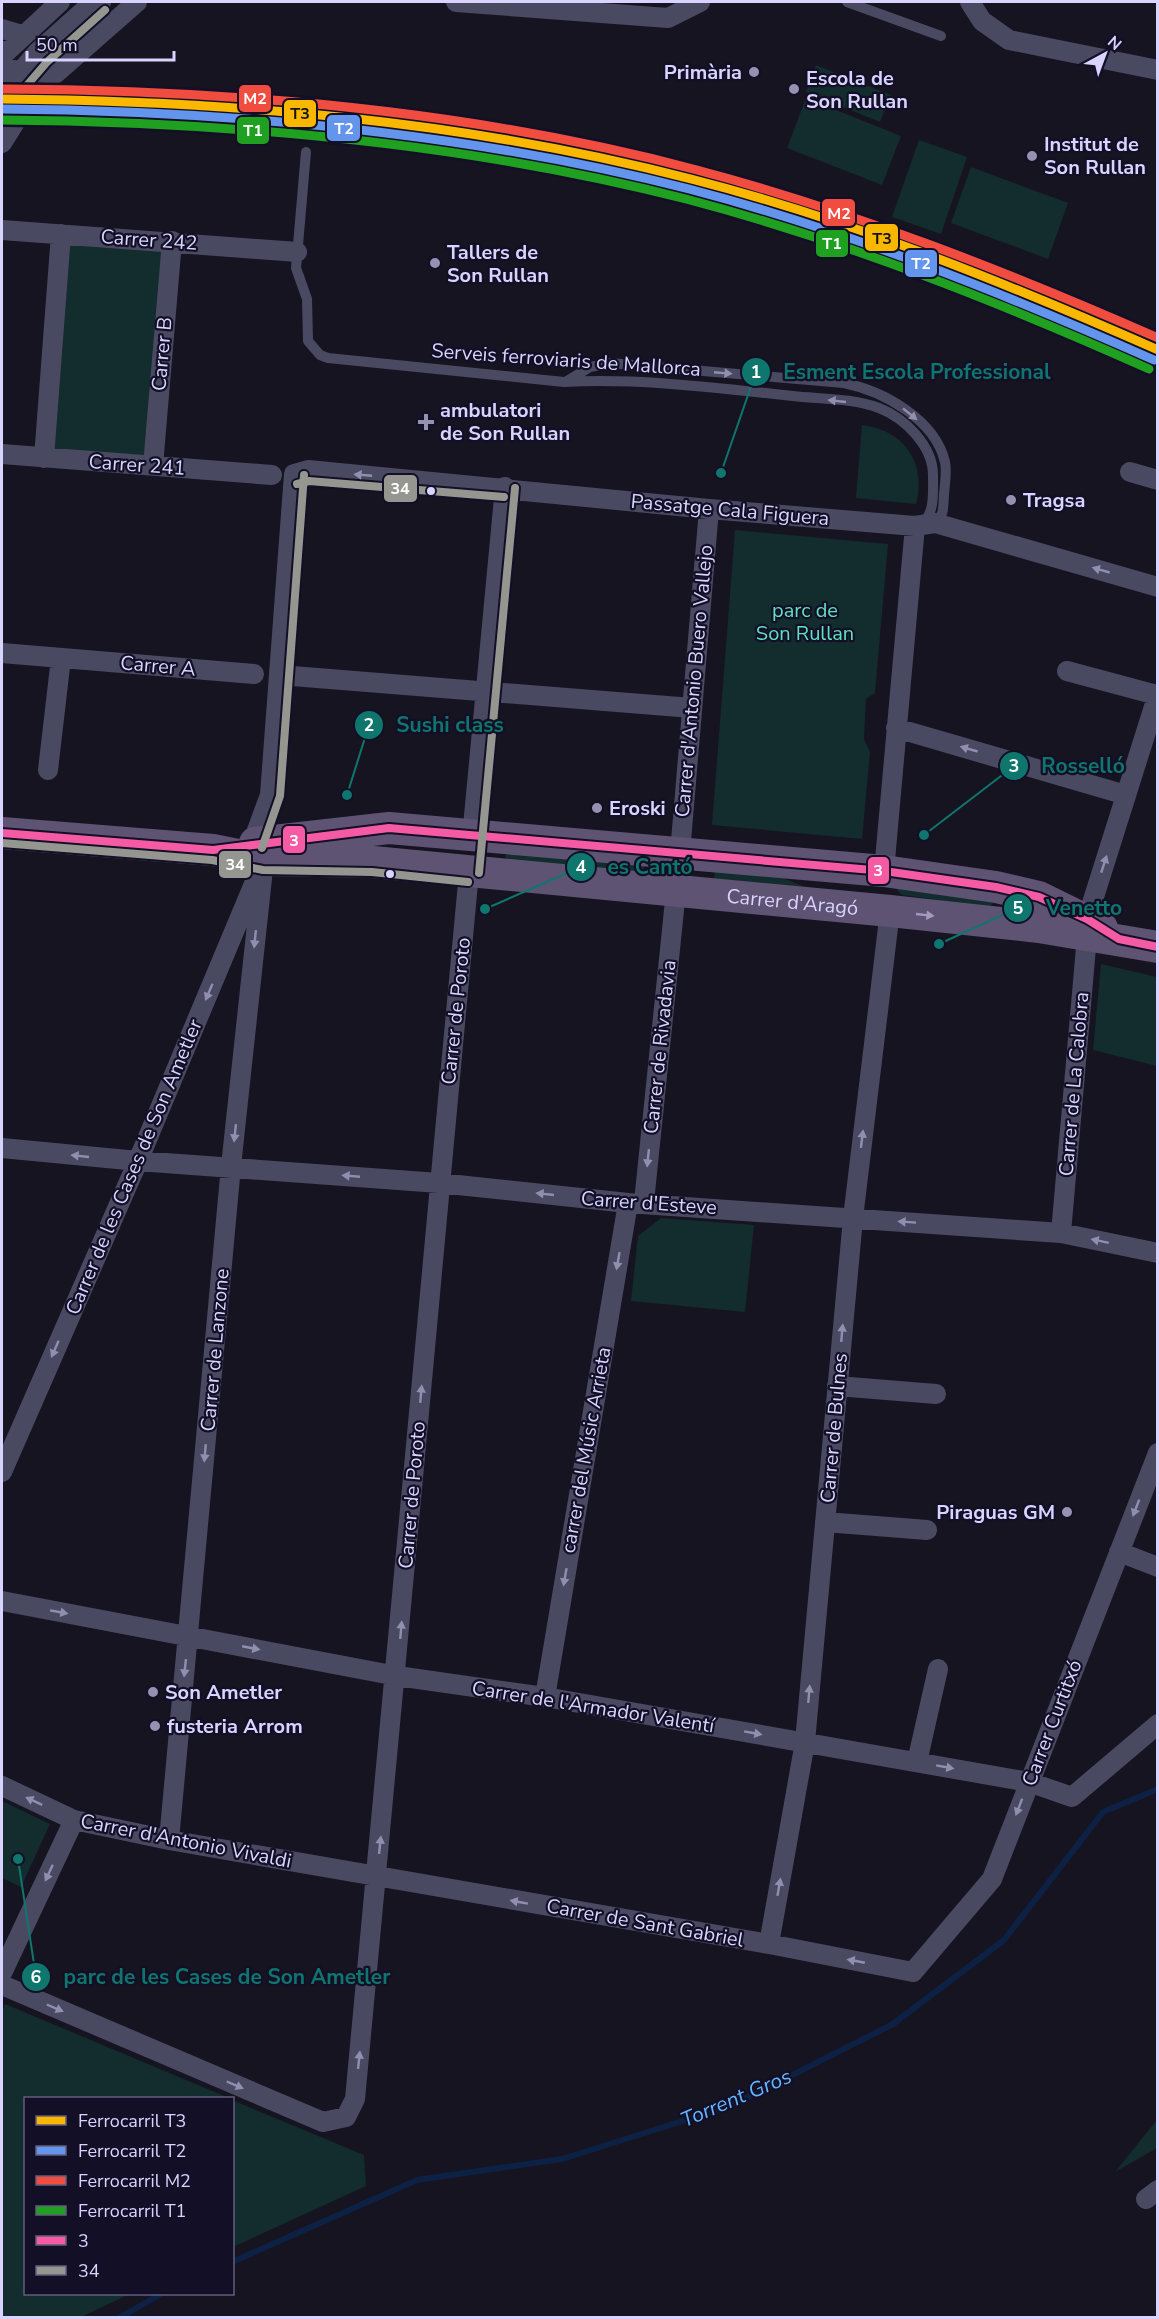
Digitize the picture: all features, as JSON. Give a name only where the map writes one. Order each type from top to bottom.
[{"type":"main road","name":"Carrer d'Aragó","points":[[258,852],[290,840],[389,828],[874,871],[996,887],[1039,897],[1087,928],[1119,939],[1158,947]]},
{"type":"main road","name":"Carrer d'Aragó","points":[[2,833],[373,862],[1039,927],[1087,928]]},
{"type":"main road","points":[[470,872],[472,837]]},
{"type":"main road","points":[[874,871],[890,911]]},
{"type":"street","points":[[2,56],[60,2]]},
{"type":"street","points":[[2,98],[39,55],[98,2]]},
{"type":"street","points":[[2,69],[55,74],[137,2]]},
{"type":"street","points":[[456,2],[530,5],[668,18],[700,2]]},
{"type":"street","points":[[970,2],[982,21],[1009,40],[1158,70]]},
{"type":"street","points":[[2,29],[22,35]]},
{"type":"street","points":[[2,143],[17,119]]},
{"type":"street","name":"Carrer 242","points":[[2,230],[297,252]]},
{"type":"street","points":[[44,458],[61,234]]},
{"type":"street","name":"Carrer B","points":[[153,466],[172,242]]},
{"type":"street","name":"Carrer 241","points":[[2,454],[272,475]]},
{"type":"street","name":"Passatge Cala Figuera","points":[[280,675],[294,474],[308,470],[505,487],[709,509],[925,524],[1158,587]]},
{"type":"street","points":[[1130,472],[1158,480]]},
{"type":"street","points":[[472,837],[505,487]]},
{"type":"street","name":"Carrer d'Antonio Buero Vallejo","points":[[680,853],[709,509]]},
{"type":"street","points":[[874,871],[925,524]]},
{"type":"street","name":"Carrer A","points":[[2,653],[254,674]]},
{"type":"street","points":[[48,770],[61,658]]},
{"type":"street","points":[[1067,671],[1157,694]]},
{"type":"street","points":[[258,852],[270,795],[280,675],[692,708]]},
{"type":"street","name":"Carrer de La Calobra","points":[[1061,1233],[1087,928],[1157,694]]},
{"type":"street","points":[[896,728],[1126,795]]},
{"type":"street","name":"Carrer de les Cases de Son Ametler","points":[[2,1472],[138,1161],[258,852]]},
{"type":"street","name":"Carrer de Lanzone","points":[[169,1840],[258,852]]},
{"type":"street","name":"Carrer de Poroto","points":[[2,1985],[322,2122],[346,2116],[355,2099],[397,1676],[439,1183],[470,872]]},
{"type":"street","name":"Carrer de Rivadavia","points":[[636,1203],[676,891]]},
{"type":"street","name":"Carrer de Bulnes","points":[[769,1944],[805,1742],[853,1218],[890,911]]},
{"type":"street","name":"Carrer d'Esteve","points":[[2,1148],[138,1161],[439,1183],[636,1203],[1061,1233],[1158,1253]]},
{"type":"street","name":"carrer del Músic Arrieta","points":[[545,1698],[636,1203]]},
{"type":"street","points":[[837,1386],[936,1394]]},
{"type":"street","name":"Carrer Curtitxó","points":[[914,1972],[992,1879],[1158,1453]]},
{"type":"street","points":[[825,1522],[927,1530]]},
{"type":"street","points":[[1119,1552],[1158,1567]]},
{"type":"street","name":"Carrer de l'Armador Valentí","points":[[2,1601],[397,1676],[545,1698],[1029,1782],[1072,1797],[1158,1724]]},
{"type":"street","points":[[917,1762],[938,1669]]},
{"type":"street","name":"Carrer d'Antonio Vivaldi","points":[[2,1786],[74,1820],[377,1878]]},
{"type":"street","points":[[2,1972],[74,1820]]},
{"type":"street","name":"Carrer de Sant Gabriel","points":[[377,1878],[769,1944],[914,1972]]},
{"type":"lane","points":[[847,2],[941,36]]},
{"type":"lane","name":"Serveis ferroviaris de Mallorca","points":[[306,152],[296,274],[307,299],[308,341],[320,355],[340,360],[564,382],[595,381],[729,390],[877,407],[893,415],[909,428],[921,442],[931,460],[933,472],[931,513],[925,524]]},
{"type":"lane","points":[[564,382],[590,367],[610,363],[844,383],[869,390],[908,412],[928,432],[942,451],[946,472],[943,513],[925,524]]},
{"type":"green space","points":[[816,65],[891,95],[880,122],[806,92]]},
{"type":"green space","points":[[806,98],[901,136],[882,185],[787,148]]},
{"type":"green space","points":[[919,140],[967,157],[941,234],[892,217]]},
{"type":"green space","points":[[971,167],[1068,203],[1048,259],[951,223]]},
{"type":"green space","points":[[61,234],[172,241],[153,466],[44,458]]},
{"type":"green space","points":[[862,425],[890,434],[909,451],[918,475],[919,489],[916,504],[856,498]]},
{"type":"green space","name":"parc de Son Rullan","points":[[735,530],[888,544],[875,693],[866,699],[864,739],[870,752],[862,839],[712,825]]},
{"type":"green space","points":[[506,851],[645,863],[643,874],[505,863]]},
{"type":"green space","points":[[715,869],[771,873],[805,887],[714,880]]},
{"type":"green space","points":[[899,887],[994,902],[990,907],[902,895],[897,890]]},
{"type":"green space","points":[[1101,964],[1157,977],[1157,1066],[1093,1050]]},
{"type":"green space","points":[[661,1218],[754,1225],[745,1312],[631,1301],[638,1236]]},
{"type":"green space","points":[[2,1801],[50,1824],[21,1887],[2,1878]]},
{"type":"green space","points":[[5,2004],[227,2097],[24,2097],[24,2295],[128,2295],[81,2317],[2,2317],[2,2011]]},
{"type":"green space","points":[[234,2101],[364,2155],[366,2186],[234,2247]]},
{"type":"green space","points":[[1157,2120],[1157,2148],[1115,2172]]},
{"type":"waterway","name":"Torrent Gros","points":[[234,2261],[417,2180],[562,2159],[708,2113],[753,2095],[893,2024],[1004,1940],[1103,1812],[1158,1789]]},
{"type":"waterway","name":"Torrent Gros","points":[[119,2318],[159,2295]]},
{"type":"railway","points":[[335,134],[444,146],[588,173]]},
{"type":"rail line","name":"M2","points":[[2,89],[177,94],[352,107],[526,132],[612,149],[697,170],[873,224],[988,267],[1158,338]]},
{"type":"rail line","name":"T3","points":[[2,99],[176,104],[349,118],[521,142],[607,159],[751,195],[869,233],[986,277],[1158,350]]},
{"type":"rail line","name":"T2","points":[[2,109],[175,114],[348,128],[434,139],[605,169],[749,206],[867,244],[1040,311],[1154,360]]},
{"type":"rail line","name":"T1","points":[[2,120],[174,125],[347,139],[432,149],[602,179],[746,216],[863,254],[979,297],[1149,369]]},
{"type":"transit line","name":"34","points":[[10,105],[47,62],[105,10]]},
{"type":"transit line","name":"34","points":[[262,848],[280,796],[304,475]]},
{"type":"transit line","name":"34","points":[[297,484],[309,481],[504,497]]},
{"type":"transit line","name":"34","points":[[479,873],[515,488]]},
{"type":"transit line","name":"3","points":[[2,833],[213,850],[389,828],[884,871],[996,887],[1039,897],[1087,919],[1119,939],[1158,947]]},
{"type":"transit line","name":"34","points":[[2,843],[212,860],[263,870],[372,872],[468,882]]},
{"type":"place","name":"Primària","points":[[754,72]]},
{"type":"place","name":"Escola de Son Rullan","points":[[794,89]]},
{"type":"place","name":"Institut de Son Rullan","points":[[1032,156]]},
{"type":"place","name":"Tallers de Son Rullan","points":[[435,263]]},
{"type":"place","name":"ambulatori de Son Rullan","points":[[426,422]]},
{"type":"place","name":"Esment Escola Professional","points":[[721,473]]},
{"type":"place","name":"Tragsa","points":[[1011,500]]},
{"type":"place","name":"Sushi class","points":[[347,795]]},
{"type":"place","name":"Eroski","points":[[597,808]]},
{"type":"place","name":"Rosselló","points":[[924,835]]},
{"type":"place","name":"es Cantó","points":[[485,909]]},
{"type":"place","name":"Venetto","points":[[939,944]]},
{"type":"place","name":"Piraguas GM","points":[[1067,1512]]},
{"type":"place","name":"Son Ametler","points":[[153,1692]]},
{"type":"place","name":"fusteria Arrom","points":[[155,1726]]},
{"type":"place","name":"parc de les Cases de Son Ametler","points":[[18,1859]]}]
